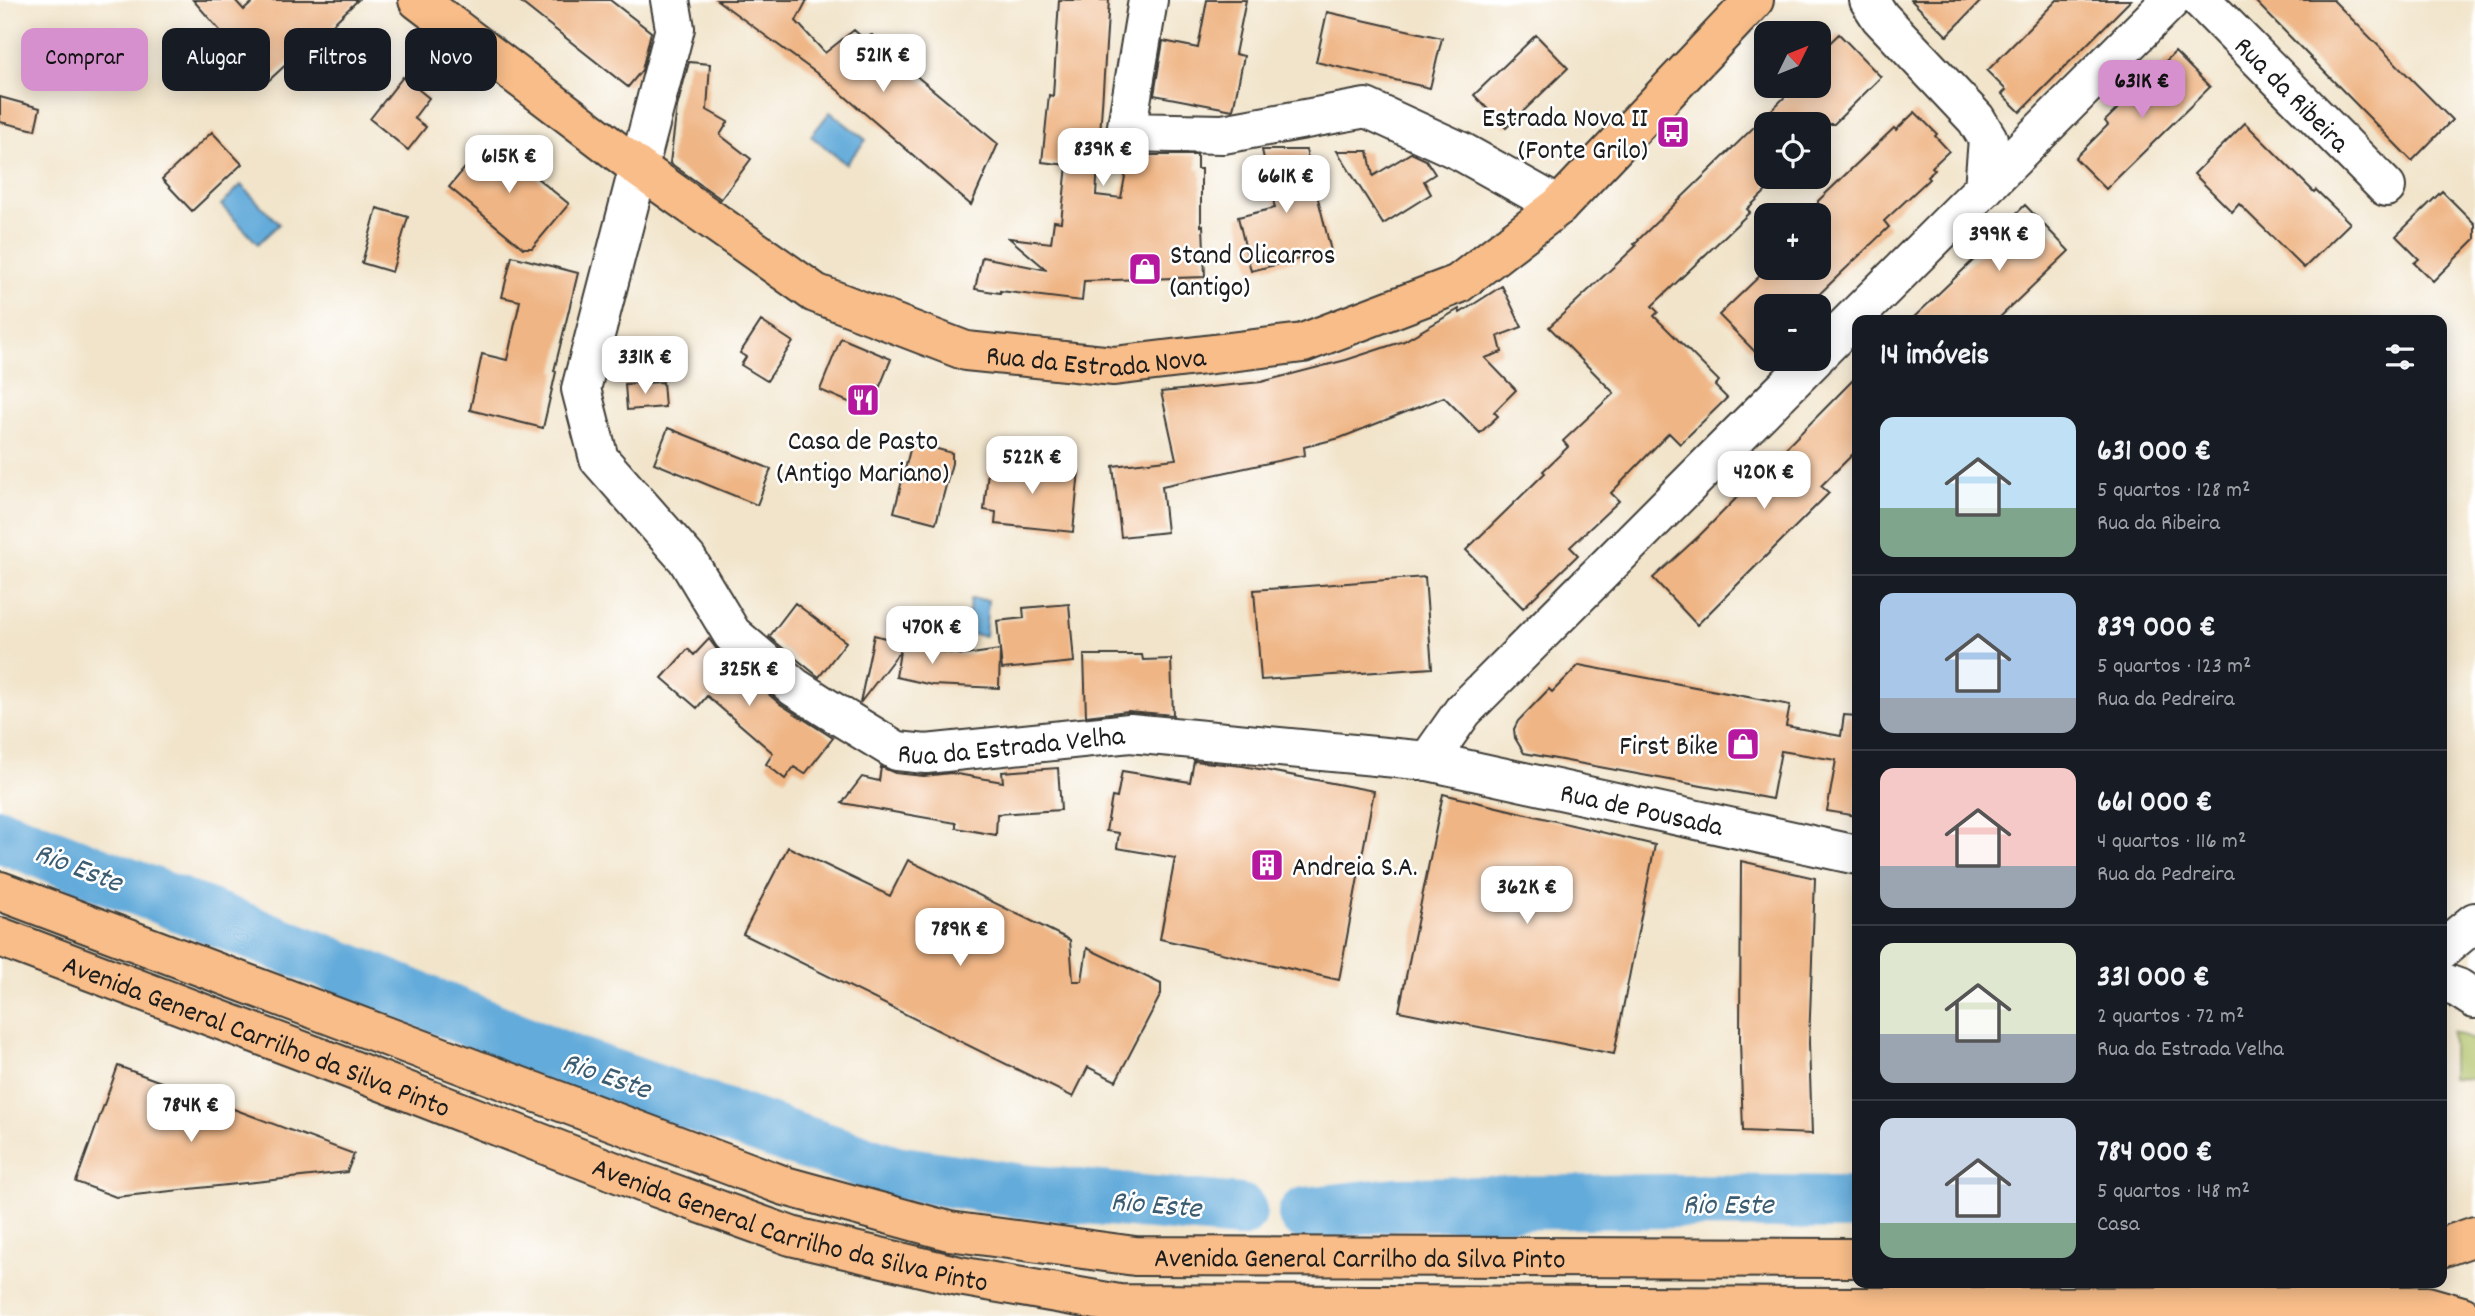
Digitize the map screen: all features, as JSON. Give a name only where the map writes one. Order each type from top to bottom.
[{"type":"main road","name":"Rua da Estrada Nova","points":[[418,0],[640,169],[815,293],[966,351],[1114,366],[1303,343],[1458,284],[1559,206],[1754,0]]},
{"type":"main road","name":"Avenida General Carrilho da Silva Pinto","points":[[0,891],[785,1186],[949,1231],[1135,1256],[1852,1258]]},
{"type":"main road","name":"Avenida General Carrilho da Silva Pinto","points":[[0,937],[641,1182],[791,1236],[958,1276],[1119,1304],[1764,1311],[2427,1306],[2462,1316]]},
{"type":"main road","points":[[2447,1246],[2475,1236]]},
{"type":"street","name":"Rua da Estrada Velha","points":[[670,0],[675,28],[581,389],[599,459],[687,559],[732,634],[794,687],[897,751],[926,754],[1130,733],[1428,761]]},
{"type":"street","points":[[1148,0],[1126,132],[1223,134],[1366,108],[1462,152],[1559,206]]},
{"type":"street","points":[[1858,315],[2171,0]]},
{"type":"street","name":"Rua da Ribeira","points":[[2201,0],[2386,187]]},
{"type":"street","points":[[1868,6],[1976,120],[1988,139],[1984,188]]},
{"type":"street","points":[[1831,342],[1852,321]]},
{"type":"street","points":[[1428,761],[1463,711],[1802,371]]},
{"type":"street","name":"Rua de Pousada","points":[[1428,761],[1852,854]]},
{"type":"street","points":[[2447,945],[2475,922]]},
{"type":"street","points":[[2447,984],[2475,999]]},
{"type":"green space","points":[[2452,1032],[2475,1041],[2475,1079],[2452,1078]]},
{"type":"water","points":[[830,112],[866,140],[846,164],[811,136]]},
{"type":"water","points":[[241,185],[279,224],[258,244],[221,205]]},
{"type":"water","points":[[970,599],[988,600],[985,636],[967,634]]},
{"type":"building","points":[[193,0],[235,0],[244,10],[255,0],[358,0],[333,24],[338,28],[284,28],[284,66],[270,79],[270,28],[218,28]]},
{"type":"building","points":[[518,0],[610,0],[651,32],[642,70],[628,87]]},
{"type":"building","points":[[717,0],[807,0],[796,21],[825,53],[854,30],[863,38],[872,35],[884,49],[998,144],[971,205],[826,80]]},
{"type":"building","points":[[1059,0],[1109,0],[1096,195],[1121,198],[1129,155],[1197,155],[1197,169],[1201,169],[1201,226],[1203,225],[1205,277],[1084,281],[1082,301],[975,289],[982,257],[1047,270],[1009,238],[1051,243],[1054,221],[1061,222],[1067,165],[1042,162],[1049,95],[1053,96]]},
{"type":"building","points":[[1207,0],[1246,0],[1235,54],[1244,56],[1233,110],[1154,95],[1163,41],[1198,48]]},
{"type":"building","points":[[1911,0],[1982,0],[1947,36]]},
{"type":"building","points":[[2057,0],[2131,0],[2020,112],[2002,94],[2006,90],[1987,71]]},
{"type":"building","points":[[2254,0],[2333,0],[2452,120],[2412,161]]},
{"type":"building","points":[[1327,12],[1442,38],[1430,88],[1316,62]]},
{"type":"building","points":[[1839,34],[1881,77],[1834,124],[1831,124],[1831,112],[1769,112],[1784,98],[1831,98],[1831,42]]},
{"type":"building","points":[[1536,35],[1568,68],[1506,128],[1474,95]]},
{"type":"building","points":[[2175,52],[2210,87],[2106,189],[2075,158],[2108,125],[2105,121]]},
{"type":"building","points":[[689,62],[710,64],[707,110],[728,122],[720,135],[751,159],[721,199],[670,163],[677,107]]},
{"type":"building","points":[[403,77],[405,91],[420,91],[429,98],[414,118],[426,127],[408,150],[370,119]]},
{"type":"building","points":[[0,97],[40,108],[35,130],[0,122]]},
{"type":"building","points":[[1915,112],[1937,134],[1935,136],[1949,151],[1932,167],[1935,170],[1927,177],[1929,179],[1884,221],[1889,227],[1819,294],[1754,294],[1754,351],[1719,315],[1755,280],[1831,280],[1831,203],[1818,201],[1894,128],[1896,130]]},
{"type":"building","points":[[2245,123],[2314,192],[2316,190],[2350,223],[2304,268],[2239,204],[2232,212],[2194,174]]},
{"type":"building","points":[[1754,127],[1754,189],[1766,191],[1747,209],[1750,212],[1652,306],[1658,312],[1654,316],[1719,381],[1715,386],[1727,398],[1680,444],[1669,433],[1611,493],[1619,501],[1570,547],[1578,555],[1523,608],[1466,550],[1545,473],[1543,471],[1568,447],[1563,441],[1614,393],[1549,327],[1636,246],[1634,244]]},
{"type":"building","points":[[212,132],[242,164],[192,211],[162,179]]},
{"type":"building","points":[[489,139],[569,204],[532,248],[523,248],[449,187]]},
{"type":"building","points":[[1262,150],[1306,150],[1331,251],[1251,271],[1238,217],[1275,208]]},
{"type":"building","points":[[1337,151],[1368,151],[1373,176],[1411,153],[1426,160],[1435,174],[1424,181],[1431,194],[1383,224]]},
{"type":"building","points":[[2442,191],[2475,224],[2475,239],[2433,281],[2414,263],[2419,259],[2396,236]]},
{"type":"building","points":[[2025,205],[2069,251],[2002,315],[1916,315],[1986,248],[1984,245]]},
{"type":"building","points":[[377,208],[408,217],[392,272],[362,263]]},
{"type":"building","points":[[512,256],[578,273],[543,428],[470,410],[482,354],[507,360],[520,301],[502,297]]},
{"type":"building","points":[[1502,286],[1522,327],[1498,336],[1502,352],[1485,358],[1516,390],[1494,412],[1498,416],[1480,433],[1444,397],[1340,438],[1304,447],[1305,455],[1162,486],[1167,532],[1121,537],[1113,466],[1176,459],[1161,392],[1261,382],[1346,360],[1404,341],[1459,309],[1460,313]]},
{"type":"building","points":[[761,321],[793,342],[767,381],[741,365],[746,357],[740,353]]},
{"type":"building","points":[[841,338],[891,359],[870,411],[820,390]]},
{"type":"building","points":[[1852,381],[1852,455],[1821,486],[1829,493],[1697,625],[1653,578],[1699,536]]},
{"type":"building","points":[[663,382],[665,407],[627,410],[625,384]]},
{"type":"building","points":[[668,428],[771,469],[757,505],[654,463]]},
{"type":"building","points":[[912,442],[952,453],[952,463],[936,523],[894,512]]},
{"type":"building","points":[[989,461],[1079,470],[1073,532],[995,524],[996,512],[984,510]]},
{"type":"building","points":[[1425,577],[1432,668],[1261,680],[1254,590]]},
{"type":"building","points":[[795,603],[846,642],[819,677],[769,637]]},
{"type":"building","points":[[1069,604],[1074,662],[1002,669],[997,621],[1024,618],[1023,608]]},
{"type":"building","points":[[874,635],[929,650],[965,655],[1000,650],[999,688],[932,685],[896,677],[900,651],[860,703]]},
{"type":"building","points":[[709,639],[718,651],[780,704],[833,738],[805,774],[794,767],[785,779],[766,764],[773,753],[707,696],[697,708],[662,678],[688,649],[694,655]]},
{"type":"building","points":[[1084,655],[1142,655],[1143,660],[1171,659],[1173,715],[1128,711],[1086,716]]},
{"type":"building","points":[[1579,665],[1790,705],[1786,726],[1841,736],[1844,715],[1852,716],[1852,815],[1827,811],[1836,760],[1781,751],[1772,799],[1524,753],[1515,738],[1514,729],[1518,721],[1549,689],[1552,692]]},
{"type":"building","name":"Andreia S.A.","points":[[1194,761],[1243,766],[1374,791],[1339,980],[1160,939],[1175,858],[1117,848],[1119,833],[1106,831],[1112,797],[1117,798],[1122,771],[1190,782]]},
{"type":"building","points":[[881,767],[895,773],[924,776],[951,773],[1003,782],[1002,772],[1058,768],[1061,810],[997,814],[996,835],[956,828],[956,823],[842,803],[862,777],[879,781]]},
{"type":"building","points":[[1443,794],[1655,845],[1614,1054],[1399,1011]]},
{"type":"building","points":[[788,847],[890,896],[908,860],[1070,940],[1073,981],[1082,981],[1087,948],[1161,984],[1161,994],[1116,1081],[1088,1067],[1073,1097],[743,934]]},
{"type":"building","points":[[1741,861],[1815,878],[1809,1043],[1812,1134],[1743,1131],[1740,1040]]},
{"type":"building","points":[[118,1066],[354,1154],[347,1172],[116,1197],[76,1182]]},
{"type":"waterway","name":"Rio Este","points":[[0,835],[363,976],[574,1063],[895,1172],[1021,1191],[1240,1211]]},
{"type":"waterway","name":"Rio Este","points":[[1305,1214],[1396,1204],[1675,1201],[1852,1203]]},
{"type":"place","name":"Estrada Nova II (Fonte Grilo)","points":[[1673,132]]},
{"type":"place","name":"Stand Olicarros (antigo)","points":[[1145,269]]},
{"type":"place","name":"Casa de Pasto (Antigo Mariano)","points":[[863,400]]},
{"type":"place","name":"First Bike","points":[[1743,744]]},
{"type":"place","name":"Andreia S.A.","points":[[1267,865]]}]
